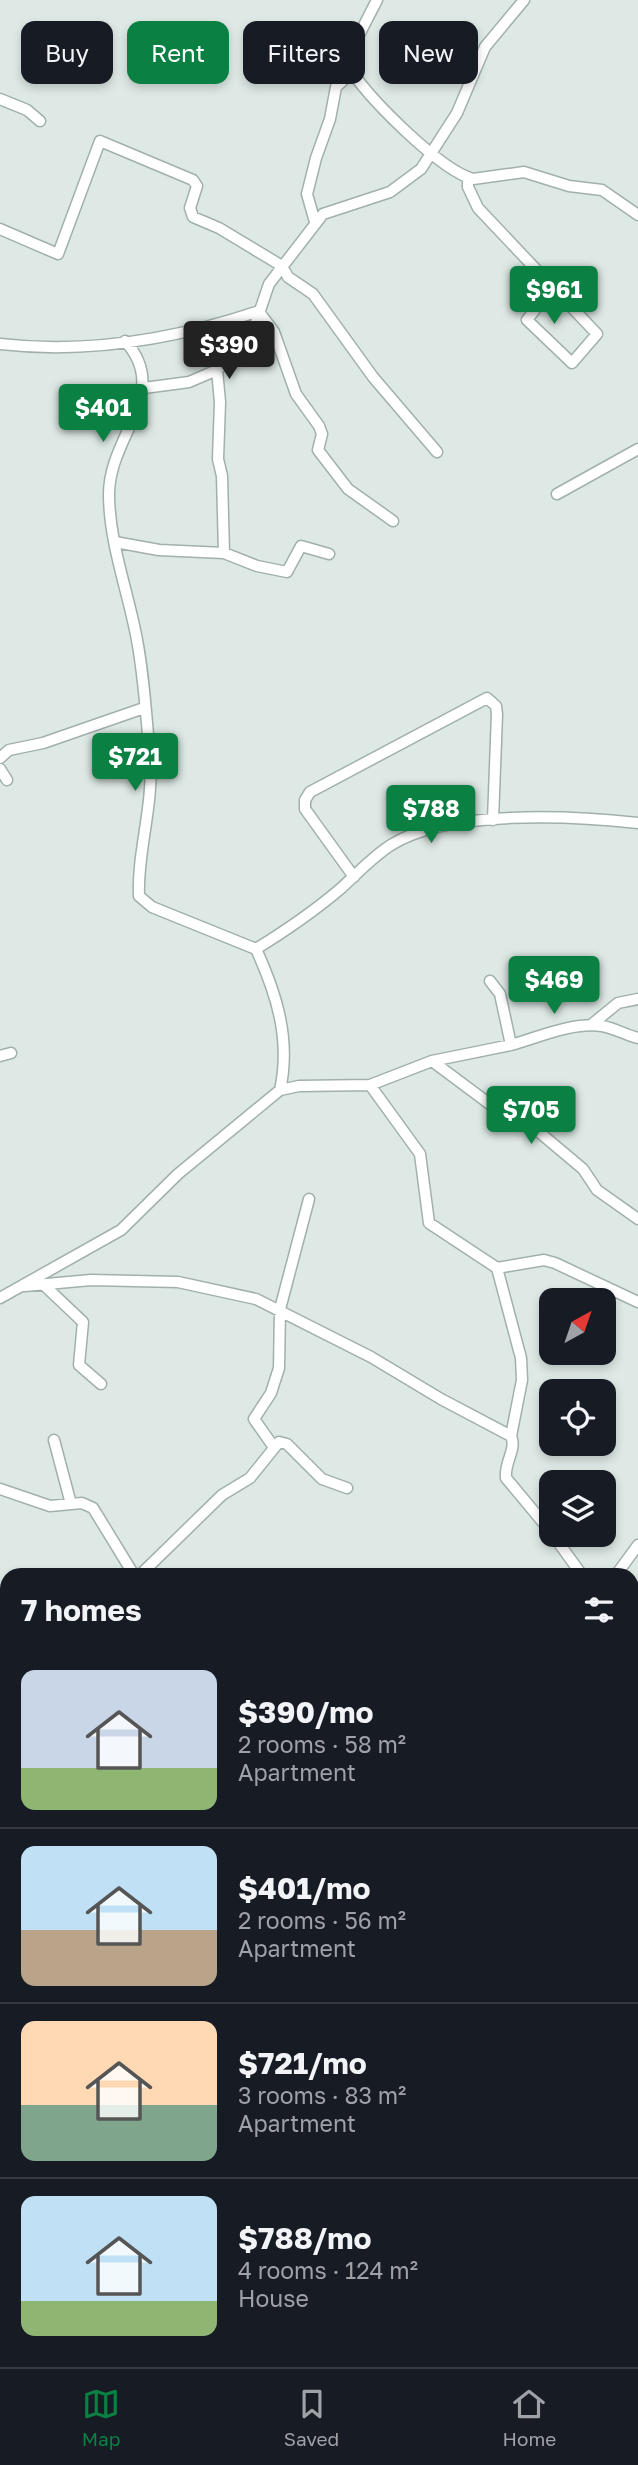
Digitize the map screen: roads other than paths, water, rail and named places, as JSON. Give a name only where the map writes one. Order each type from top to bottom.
[{"type":"street","points":[[365,23],[377,0]]},
{"type":"street","points":[[144,388],[189,382],[218,370],[251,337],[269,284],[315,222],[333,208],[401,186],[421,169],[434,153],[457,113],[485,47],[524,0]]},
{"type":"street","points":[[315,222],[307,194],[338,84]]},
{"type":"street","points":[[363,84],[400,126],[468,177],[478,180],[524,172],[569,186],[603,190],[638,215]]},
{"type":"street","points":[[0,99],[27,110],[40,121]]},
{"type":"street","points":[[0,229],[58,254],[100,141],[193,180],[197,186],[190,208],[193,217],[225,232],[282,266],[288,277],[313,294],[373,377],[437,452]]},
{"type":"street","points":[[468,177],[468,187],[478,208],[597,334],[572,363],[527,320],[552,287]]},
{"type":"street","points":[[0,344],[37,348],[82,348],[190,331],[259,311]]},
{"type":"street","points":[[259,311],[274,332],[290,370],[293,388],[319,426],[322,434],[318,450],[348,489],[393,521]]},
{"type":"street","points":[[125,341],[140,359],[144,388],[111,470],[109,495],[114,542],[136,634],[151,781],[139,895],[152,907],[256,949],[270,981],[284,1038],[286,1063],[280,1090]]},
{"type":"street","points":[[218,370],[218,459],[222,475],[224,553]]},
{"type":"street","points":[[557,494],[638,449]]},
{"type":"street","points":[[114,542],[159,550],[224,553],[257,566],[287,572],[301,546],[329,554]]},
{"type":"street","points":[[354,877],[305,809],[305,800],[310,792],[487,698],[496,706],[497,714],[493,820]]},
{"type":"street","points":[[0,758],[9,750],[43,743],[145,708]]},
{"type":"street","points":[[0,769],[7,780]]},
{"type":"street","points":[[256,949],[318,907],[379,854],[413,834],[493,820],[580,818],[638,823]]},
{"type":"street","points":[[490,981],[500,994],[511,1045]]},
{"type":"street","points":[[591,1026],[618,1003],[638,999]]},
{"type":"street","points":[[0,1298],[121,1230],[187,1166],[280,1090],[299,1086],[370,1085],[432,1061],[511,1045],[566,1029],[591,1026],[615,1029],[638,1038]]},
{"type":"street","points":[[432,1061],[491,1105],[533,1127],[583,1169],[597,1190],[638,1219]]},
{"type":"street","points":[[370,1085],[421,1154],[429,1223],[497,1268],[521,1358],[522,1380],[506,1478],[539,1517]]},
{"type":"street","points":[[273,1446],[254,1419],[271,1393],[279,1368],[280,1309],[309,1199]]},
{"type":"street","points":[[497,1268],[544,1260],[638,1302]]},
{"type":"street","points":[[25,1286],[90,1280],[178,1282],[227,1290],[280,1309],[511,1436]]},
{"type":"street","points":[[43,1284],[83,1322],[79,1364],[101,1384]]},
{"type":"street","points":[[54,1440],[71,1504]]},
{"type":"street","points":[[147,1568],[222,1495],[250,1478],[273,1446],[283,1441],[322,1479],[347,1488]]},
{"type":"street","points":[[0,1489],[50,1506],[82,1503],[93,1508],[130,1568]]},
{"type":"street","points":[[621,1568],[638,1545]]},
{"type":"street","points":[[562,1547],[577,1568]]}]
